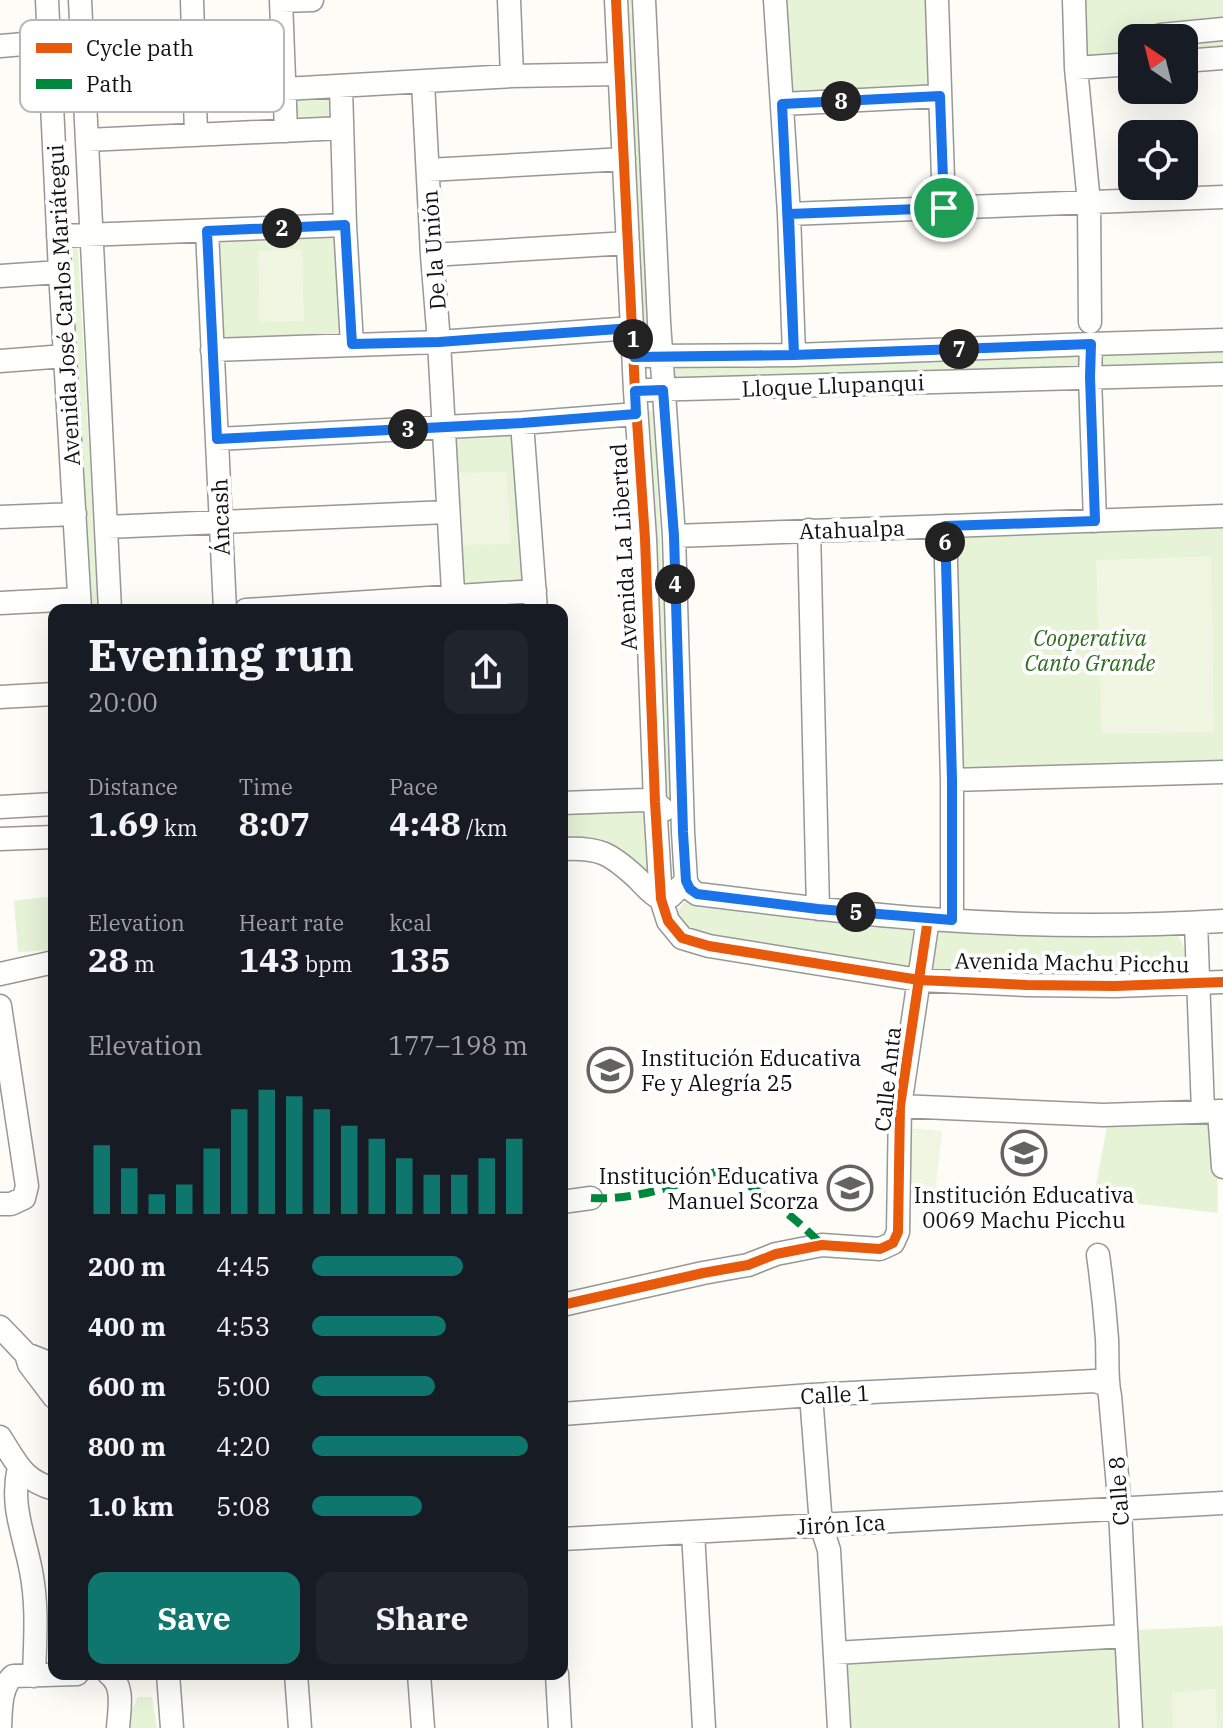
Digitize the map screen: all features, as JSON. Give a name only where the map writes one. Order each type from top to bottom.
[{"type":"street","name":"Avenida José Carlos Mariátegui","points":[[47,0],[47,20]]},
{"type":"street","name":"Avenida José Carlos Mariátegui","points":[[80,0],[81,20]]},
{"type":"street","points":[[192,0],[193,20]]},
{"type":"street","points":[[281,1],[312,0]]},
{"type":"street","points":[[509,0],[512,76]]},
{"type":"street","name":"Avenida La Libertad","points":[[616,0],[661,899]]},
{"type":"street","points":[[644,0],[661,356],[674,536],[686,881],[671,896],[661,899]]},
{"type":"street","points":[[775,0],[789,214],[794,355]]},
{"type":"street","points":[[937,0],[944,208]]},
{"type":"street","points":[[1074,0],[1076,68],[1089,203],[1095,521]]},
{"type":"street","points":[[1198,31],[1223,29]]},
{"type":"street","points":[[0,46],[20,44]]},
{"type":"street","points":[[1198,60],[1223,58]]},
{"type":"street","points":[[1076,68],[1118,65]]},
{"type":"street","points":[[284,67],[286,131]]},
{"type":"street","points":[[285,89],[512,76],[619,74]]},
{"type":"street","name":"De la Unión","points":[[423,82],[454,603]]},
{"type":"street","points":[[341,87],[352,344]]},
{"type":"street","points":[[782,104],[940,96]]},
{"type":"street","name":"Avenida José Carlos Mariátegui","points":[[52,112],[80,604]]},
{"type":"street","name":"Avenida José Carlos Mariátegui","points":[[86,112],[110,604]]},
{"type":"street","points":[[195,112],[196,134]]},
{"type":"street","points":[[87,140],[342,128]]},
{"type":"street","points":[[428,170],[624,159]]},
{"type":"street","points":[[789,214],[1223,197]]},
{"type":"street","points":[[58,236],[345,225]]},
{"type":"street","name":"Áncash","points":[[207,231],[225,604]]},
{"type":"street","points":[[432,255],[628,243]]},
{"type":"street","points":[[0,276],[60,272]]},
{"type":"street","points":[[212,350],[439,342],[632,328]]},
{"type":"street","name":"Lloque Llupanqui","points":[[634,357],[794,355],[1091,333],[1223,340]]},
{"type":"street","points":[[0,361],[65,356]]},
{"type":"street","name":"Lloque Llupanqui","points":[[635,391],[1223,374]]},
{"type":"street","points":[[217,439],[636,414]]},
{"type":"street","points":[[424,604],[535,600],[522,423]]},
{"type":"street","points":[[107,527],[447,512]]},
{"type":"street","points":[[0,517],[75,514]]},
{"type":"street","name":"Atahualpa","points":[[674,536],[1223,516]]},
{"type":"street","points":[[945,526],[952,780],[952,920]]},
{"type":"street","points":[[809,530],[818,909]]},
{"type":"street","points":[[0,603],[80,604]]},
{"type":"street","points":[[0,697],[48,694]]},
{"type":"street","points":[[952,780],[1223,772]]},
{"type":"street","points":[[568,803],[632,799],[655,802],[683,832]]},
{"type":"street","points":[[0,807],[48,804]]},
{"type":"street","points":[[0,839],[48,837]]},
{"type":"street","name":"Avenida Machu Picchu","points":[[568,849],[600,851],[616,859],[652,895],[661,899],[668,921],[682,938],[709,946],[919,980],[1115,986],[1223,982]]},
{"type":"street","name":"Avenida Machu Picchu","points":[[686,881],[697,894],[928,919],[1062,924],[1223,921]]},
{"type":"street","name":"Calle Anta","points":[[568,1304],[748,1265],[776,1254],[822,1245],[880,1249],[893,1243],[898,1232],[900,1106],[928,919]]},
{"type":"street","points":[[1196,923],[1198,984],[1223,1167]]},
{"type":"street","points":[[0,974],[48,963]]},
{"type":"street","points":[[0,1006],[27,1186],[24,1198],[11,1204],[0,1204]]},
{"type":"street","points":[[900,1106],[1103,1115],[1215,1111]]},
{"type":"street","points":[[568,1201],[591,1198]]},
{"type":"street","name":"Calle 8","points":[[1098,1255],[1120,1510],[1131,1728]]},
{"type":"street","points":[[0,1327],[26,1354],[48,1363]]},
{"type":"street","points":[[26,1354],[29,1364],[48,1389]]},
{"type":"street","name":"Calle 1","points":[[568,1414],[811,1395],[1095,1381],[1107,1385]]},
{"type":"street","points":[[811,1395],[821,1525],[829,1550],[839,1728]]},
{"type":"street","points":[[0,1437],[28,1478],[48,1487]]},
{"type":"street","points":[[19,1467],[15,1484],[16,1503],[20,1533],[31,1569],[36,1610],[34,1676]]},
{"type":"street","name":"Jirón Ica","points":[[568,1539],[1223,1503]]},
{"type":"street","points":[[693,1532],[704,1728]]},
{"type":"street","points":[[835,1653],[1125,1636]]},
{"type":"street","points":[[0,1728],[1,1690],[5,1681],[13,1676],[48,1675]]},
{"type":"street","points":[[116,1680],[120,1689],[118,1728]]},
{"type":"street","points":[[168,1680],[172,1728]]},
{"type":"street","points":[[296,1680],[300,1728]]},
{"type":"street","points":[[419,1680],[423,1728]]},
{"type":"street","points":[[557,1680],[560,1728]]},
{"type":"green space","points":[[622,0],[637,0],[650,336],[647,341],[639,341]]},
{"type":"green space","points":[[781,0],[929,0],[932,93],[788,100]]},
{"type":"green space","points":[[1079,0],[1223,0],[1223,52],[1198,54],[1198,24],[1118,24],[1118,60],[1082,63]]},
{"type":"green space","points":[[333,91],[336,125],[290,128],[289,94]]},
{"type":"green space","points":[[341,229],[348,342],[216,346],[211,236]]},
{"type":"green space","points":[[69,242],[78,249],[98,604],[85,604]]},
{"type":"green space","points":[[302,249],[304,321],[260,322],[258,251]]},
{"type":"green space","points":[[1223,347],[1223,369],[1100,373],[1100,352]]},
{"type":"green space","points":[[1079,353],[1083,360],[1082,367],[676,381],[675,373],[680,363]]},
{"type":"green space","points":[[643,410],[654,413],[673,797],[661,799]]},
{"type":"green space","points":[[518,428],[530,586],[456,591],[451,431]]},
{"type":"green space","points":[[506,472],[511,544],[463,545],[458,473]]},
{"type":"green space","name":"Cooperativa Canto Grande","points":[[1223,527],[1223,764],[961,774],[956,536]]},
{"type":"green space","points":[[1211,556],[1214,732],[1102,733],[1096,560]]},
{"type":"green space","points":[[568,809],[640,809],[650,823],[651,878],[620,850],[593,842],[568,843]]},
{"type":"green space","points":[[48,897],[48,950],[18,952],[14,901]]},
{"type":"green space","points":[[689,900],[912,927],[918,936],[910,966],[901,970],[693,937],[676,918],[680,907]]},
{"type":"green space","points":[[1172,928],[1185,951],[1185,963],[1180,975],[940,975],[931,966],[936,930]]},
{"type":"green space","points":[[1216,1119],[1218,1213],[1140,1204],[1114,1196],[1096,1185],[1108,1121]]},
{"type":"green space","points":[[910,1128],[942,1131],[935,1194],[900,1192]]},
{"type":"green space","points":[[1223,1626],[1223,1728],[1140,1728],[1137,1630]]},
{"type":"green space","points":[[1119,1646],[1123,1728],[845,1728],[842,1662]]},
{"type":"green space","points":[[1216,1689],[1217,1728],[1173,1728],[1172,1693]]},
{"type":"green space","points":[[138,1697],[152,1697],[157,1728],[127,1728],[128,1717]]},
{"type":"marked path","points":[[591,1198],[642,1194],[724,1169],[775,1204],[822,1245]]},
{"type":"cycle path","points":[[616,0],[645,539],[655,802],[661,899],[668,921],[682,938],[709,946],[919,980],[1115,986],[1223,982]]},
{"type":"cycle path","points":[[568,1304],[748,1265],[776,1254],[822,1245],[880,1249],[893,1243],[898,1232],[900,1106],[928,919]]},
{"type":"place","name":"Institución Educativa Fe y Alegría 25","points":[[610,1070]]},
{"type":"place","name":"Institución Educativa 0069 Machu Picchu","points":[[1024,1153]]},
{"type":"place","name":"Institución Educativa Manuel Scorza","points":[[850,1188]]},
{"type":"route","points":[[944,208],[789,214],[794,355],[634,357],[632,328],[439,342],[352,344],[345,225],[207,231],[217,439],[636,414],[635,391],[663,390],[674,536],[683,832],[686,881],[690,889],[697,894],[818,909],[952,920],[952,780],[945,526],[1095,521],[1091,344],[794,355],[782,104],[940,96],[944,208]]}]
